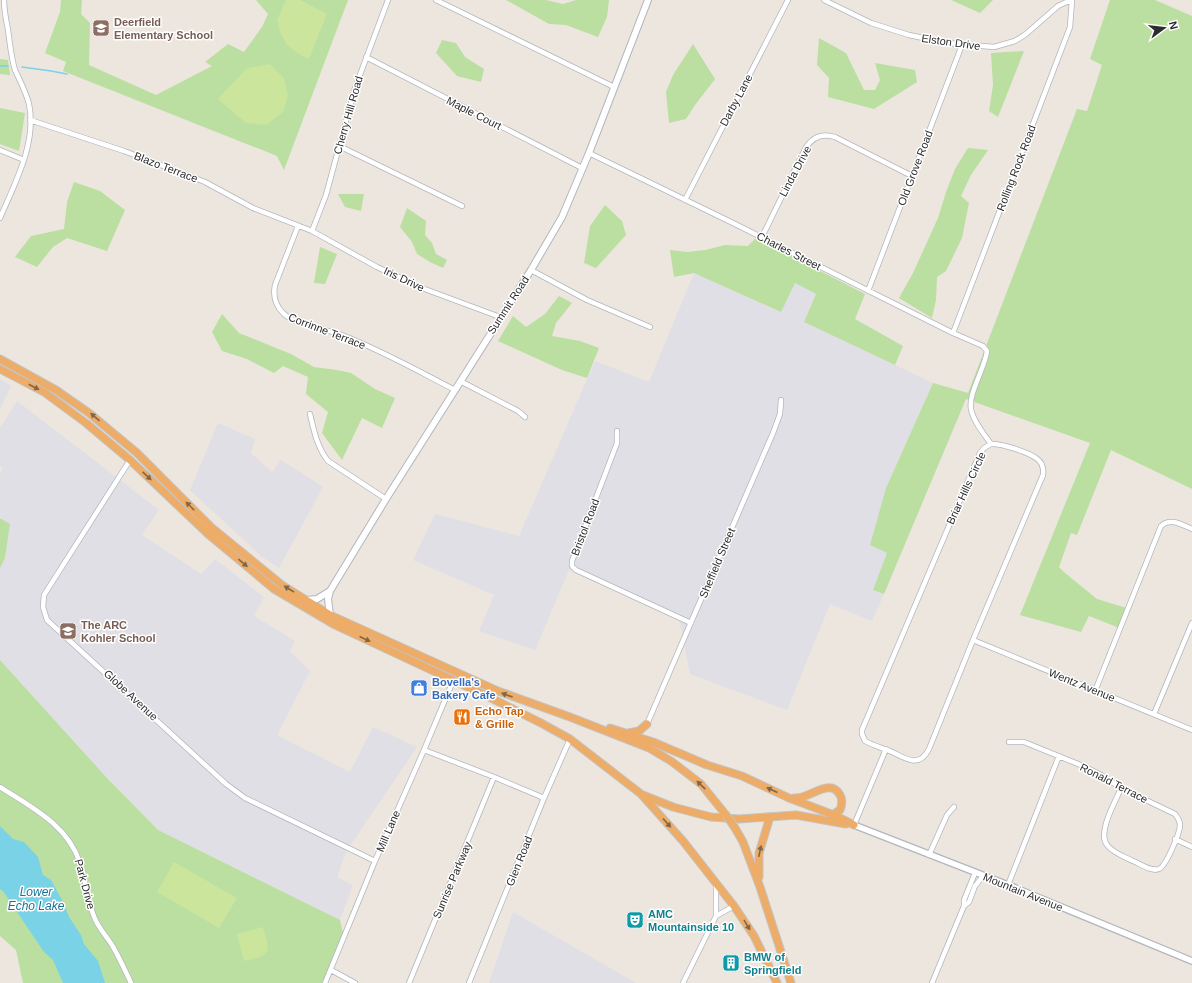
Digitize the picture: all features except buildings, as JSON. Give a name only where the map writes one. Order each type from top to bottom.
[{"type":"highway","points":[[0,359],[56,390],[89,413],[137,453],[212,528],[282,585],[330,615],[498,692],[570,717],[649,748],[672,761],[701,784],[726,815],[743,842],[760,887],[790,983]]},
{"type":"highway","points":[[0,369],[44,392],[86,423],[130,460],[208,534],[274,589],[335,625],[489,697],[570,739],[641,794],[683,841],[716,881],[734,906],[754,936],[777,983]]},
{"type":"highway","points":[[570,717],[653,742],[706,764],[742,776],[789,798],[834,815],[854,825]]},
{"type":"highway","points":[[628,734],[639,730],[647,724]]},
{"type":"highway","points":[[647,724],[648,735],[653,742]]},
{"type":"highway","points":[[641,794],[673,807],[711,817],[739,819],[807,814],[826,816],[834,815],[840,810],[842,804],[840,794],[833,788],[825,788],[805,798],[789,798]]},
{"type":"highway","points":[[796,815],[854,825]]},
{"type":"highway","points":[[760,887],[759,857],[763,837],[770,817]]},
{"type":"main road","name":"Summit Road","points":[[330,615],[328,599],[330,591],[386,499],[531,270],[562,217],[589,153],[648,0]]},
{"type":"main road","points":[[306,600],[317,599],[330,591]]},
{"type":"street","points":[[0,217],[24,160],[29,140],[30,120],[29,105],[12,57],[4,0]]},
{"type":"street","name":"Cherry Hill Road","points":[[312,231],[326,196],[355,88],[388,0]]},
{"type":"street","points":[[436,0],[614,87]]},
{"type":"street","name":"Darby Lane","points":[[685,200],[788,0]]},
{"type":"street","name":"Elston Drive","points":[[824,0],[871,23],[908,35],[947,43],[994,47],[1015,42],[1058,6],[1071,0]]},
{"type":"street","name":"Rolling Rock Road","points":[[953,334],[1070,27],[1071,0]]},
{"type":"street","name":"Old Grove Road","points":[[868,291],[962,45]]},
{"type":"street","name":"Maple Court","points":[[366,57],[582,168]]},
{"type":"street","name":"Blazo Terrace","points":[[30,120],[124,151],[205,182],[253,208],[312,231]]},
{"type":"street","name":"Linda Drive","points":[[762,237],[807,144],[815,138],[825,135],[835,137],[912,176]]},
{"type":"street","points":[[339,146],[462,206]]},
{"type":"street","points":[[0,150],[24,160]]},
{"type":"street","name":"Charles Street","points":[[589,153],[762,237],[953,334],[983,346],[987,351],[986,360],[970,408],[991,444]]},
{"type":"street","name":"Corrinne Terrace","points":[[298,226],[274,291],[276,302],[282,313],[293,320],[342,335],[455,390]]},
{"type":"street","name":"Iris Drive","points":[[312,231],[377,267],[422,288],[500,317]]},
{"type":"street","points":[[531,270],[587,300],[650,328]]},
{"type":"street","points":[[460,381],[518,411],[525,417]]},
{"type":"street","name":"Sheffield Street","points":[[647,724],[773,434],[780,414],[781,400]]},
{"type":"street","points":[[310,414],[318,446],[328,461],[386,499]]},
{"type":"street","name":"Bristol Road","points":[[617,431],[617,443],[572,561],[572,566],[576,570],[691,623]]},
{"type":"street","name":"Briar Hills Circle","points":[[991,444],[1002,445],[1036,458],[1042,464],[1043,474],[973,640],[926,754],[919,760],[909,760],[866,741],[862,734],[863,726],[980,453],[984,448],[991,444]]},
{"type":"street","name":"Globe Avenue","points":[[130,460],[44,595],[43,608],[47,620],[226,784],[245,798],[375,861]]},
{"type":"street","points":[[1095,691],[1161,526],[1167,522],[1174,522],[1192,529]]},
{"type":"street","points":[[1154,714],[1192,623]]},
{"type":"street","name":"Wentz Avenue","points":[[973,640],[1192,730]]},
{"type":"street","name":"Mill Lane","points":[[325,983],[375,861],[453,681]]},
{"type":"street","name":"Glen Road","points":[[469,983],[544,798],[570,739]]},
{"type":"street","name":"Ronald Terrace","points":[[1009,742],[1024,742],[1059,756],[1101,775],[1121,788],[1175,814],[1180,825],[1175,839]]},
{"type":"street","points":[[854,825],[886,749]]},
{"type":"street","points":[[424,750],[544,798]]},
{"type":"street","points":[[1008,885],[1059,756]]},
{"type":"street","name":"Sunrise Parkway","points":[[409,983],[494,777]]},
{"type":"street","name":"Park Drive","points":[[0,787],[49,819],[71,842],[81,865],[90,907],[96,922],[117,953],[131,983]]},
{"type":"street","points":[[1121,788],[1104,831],[1104,840],[1111,849],[1155,870],[1165,864],[1175,839],[1192,847]]},
{"type":"street","points":[[929,855],[947,815],[954,807]]},
{"type":"street","name":"Mountain Avenue","points":[[854,825],[1008,885],[1192,961]]},
{"type":"street","points":[[932,983],[976,873]]},
{"type":"street","points":[[964,906],[969,902],[975,886],[983,876]]},
{"type":"street","points":[[684,983],[716,916],[716,881]]},
{"type":"street","points":[[716,916],[734,906]]},
{"type":"street","points":[[331,970],[355,983]]},
{"type":"shaded area","points":[[694,273],[780,312],[795,283],[816,294],[804,322],[933,383],[886,488],[870,545],[888,553],[873,590],[884,594],[872,621],[830,604],[787,710],[690,674],[679,618],[569,570],[535,650],[479,631],[494,595],[413,560],[435,514],[519,536],[595,361],[649,382]]},
{"type":"shaded area","points":[[0,379],[11,386],[0,409]]},
{"type":"shaded area","points":[[17,401],[159,510],[142,535],[201,574],[215,559],[264,597],[254,616],[295,641],[290,651],[310,671],[277,735],[350,772],[373,727],[417,747],[346,852],[337,877],[353,885],[340,920],[158,830],[107,778],[0,660],[0,568],[5,558],[10,524],[0,517],[0,473],[3,468],[0,466],[0,428]]},
{"type":"shaded area","points":[[218,423],[255,439],[251,453],[272,472],[281,460],[323,487],[279,568],[261,556],[190,490]]},
{"type":"shaded area","points":[[513,912],[636,983],[489,983]]},
{"type":"green space","points":[[61,0],[82,0],[81,14],[90,23],[89,65],[156,95],[212,66],[205,62],[228,44],[244,52],[262,27],[268,14],[256,0],[348,0],[284,170],[277,156],[63,71],[66,62],[45,53],[60,12]]},
{"type":"green space","points":[[286,0],[300,0],[327,14],[309,59],[297,53],[287,45],[281,34],[277,20]]},
{"type":"green space","points":[[506,0],[546,0],[563,4],[576,0],[609,0],[607,17],[598,37],[566,25],[549,24]]},
{"type":"green space","points":[[951,0],[993,0],[980,13]]},
{"type":"green space","points":[[1110,0],[1155,0],[1192,16],[1192,489],[1111,450],[1077,535],[1071,533],[1059,567],[1097,599],[1130,609],[1122,629],[1089,616],[1081,632],[1020,615],[1090,443],[966,399],[884,594],[873,590],[887,553],[870,545],[886,488],[933,383],[968,393],[1077,109],[1087,111],[1102,65],[1090,59]]},
{"type":"green space","points":[[819,38],[846,53],[864,90],[875,90],[880,80],[875,63],[915,70],[917,82],[874,109],[828,97],[829,78],[817,65]]},
{"type":"green space","points":[[442,40],[456,43],[465,57],[484,69],[481,82],[457,76],[436,53]]},
{"type":"green space","points":[[693,44],[715,79],[686,119],[669,123],[666,92],[673,75]]},
{"type":"green space","points":[[1024,51],[998,117],[989,111],[993,85],[991,53]]},
{"type":"green space","points":[[0,59],[8,60],[10,75],[0,74]]},
{"type":"green space","points":[[270,64],[284,78],[288,96],[283,112],[266,125],[246,123],[218,99],[247,68]]},
{"type":"green space","points":[[0,108],[25,113],[19,151],[0,144]]},
{"type":"green space","points":[[968,148],[988,150],[971,175],[961,196],[969,203],[962,238],[946,271],[937,277],[936,300],[932,318],[899,298],[913,273],[938,218],[955,169]]},
{"type":"green space","points":[[74,182],[100,191],[125,210],[107,251],[67,238],[53,247],[37,267],[15,257],[31,236],[64,229],[67,202]]},
{"type":"green space","points":[[338,194],[364,194],[361,211],[345,207]]},
{"type":"green space","points":[[605,205],[622,221],[626,235],[596,268],[584,263],[590,226]]},
{"type":"green space","points":[[407,208],[426,221],[425,235],[432,243],[436,254],[447,260],[443,268],[417,254],[412,242],[400,227]]},
{"type":"green space","points":[[756,238],[865,294],[855,319],[903,346],[895,365],[804,322],[816,294],[795,283],[781,312],[694,273],[674,277],[670,250],[687,252],[705,250],[725,245],[748,246]]},
{"type":"green space","points":[[320,247],[337,254],[325,284],[314,283]]},
{"type":"green space","points":[[559,296],[572,303],[556,323],[552,336],[580,341],[599,348],[587,378],[562,370],[498,341],[513,316],[526,327],[545,314]]},
{"type":"green space","points":[[222,314],[239,333],[291,354],[314,367],[351,373],[375,389],[395,398],[382,428],[362,418],[342,460],[322,433],[328,412],[306,394],[308,377],[283,366],[274,373],[247,359],[222,351],[212,332]]},
{"type":"green space","points":[[0,518],[10,524],[5,558],[0,568]]},
{"type":"green space","points":[[0,660],[107,778],[158,830],[340,920],[344,937],[325,983],[23,983],[16,950],[0,936]]},
{"type":"green space","points":[[174,862],[237,898],[219,928],[157,892]]},
{"type":"green space","points":[[263,927],[268,947],[267,952],[259,957],[244,961],[237,934]]},
{"type":"water","name":"Lower Echo Lake","points":[[0,826],[13,839],[24,842],[38,857],[43,875],[51,880],[69,917],[81,935],[84,944],[98,961],[105,983],[63,983],[53,960],[44,952],[3,891],[0,889]]},
{"type":"waterway","points":[[0,66],[8,66]]},
{"type":"waterway","points":[[22,67],[67,74]]},
{"type":"place","name":"Deerfield Elementary School","points":[[101,28]]},
{"type":"place","name":"The ARC Kohler School","points":[[68,631]]},
{"type":"place","name":"Bovella's Bakery Cafe","points":[[419,688]]},
{"type":"place","name":"Echo Tap & Grille","points":[[462,717]]},
{"type":"place","name":"AMC Mountainside 10","points":[[635,920]]},
{"type":"place","name":"BMW of Springfield","points":[[731,963]]}]
